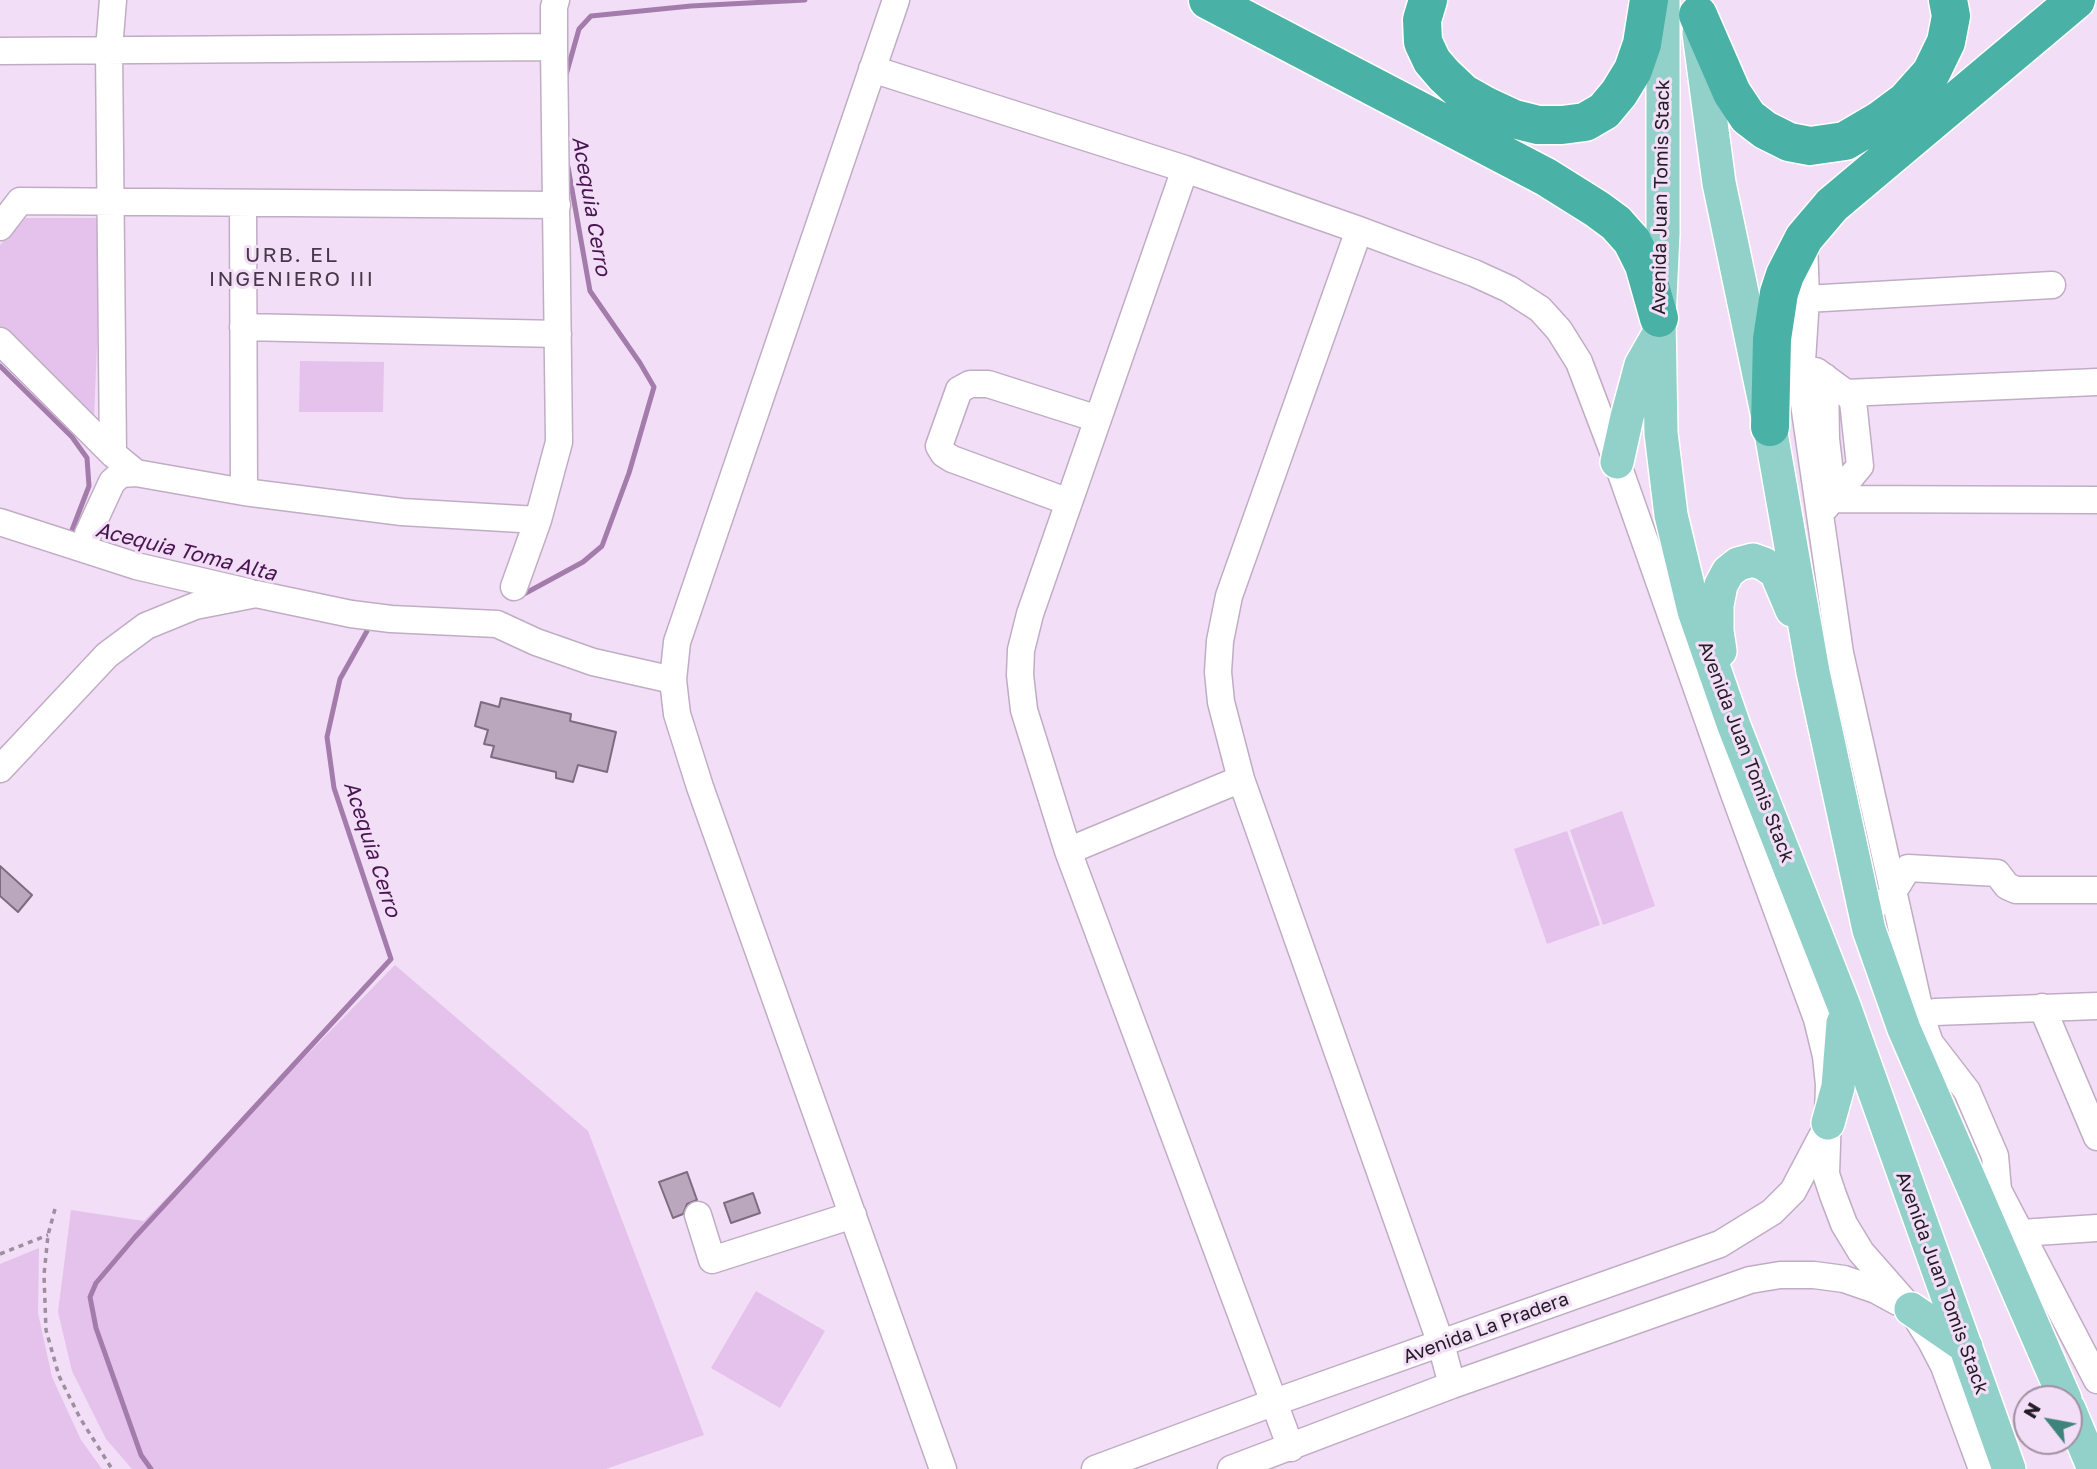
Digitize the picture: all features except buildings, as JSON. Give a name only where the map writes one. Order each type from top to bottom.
[{"type":"highway","points":[[1208,0],[1535,171],[1597,209],[1616,223],[1632,242],[1644,264],[1660,325]]},
{"type":"highway","points":[[1428,0],[1422,20],[1423,42],[1432,61],[1463,93],[1514,119],[1538,125],[1562,125],[1584,121],[1604,111],[1619,93],[1633,70],[1642,44],[1649,0]]},
{"type":"highway","points":[[1698,8],[1732,93],[1748,117],[1765,131],[1788,142],[1810,146],[1845,141],[1906,101],[1931,73],[1947,42],[1951,16],[1948,0]]},
{"type":"highway","points":[[1772,436],[1787,350],[1779,293],[1804,238],[1832,205],[2076,0]]},
{"type":"main road","name":"Avenida Juan Tomis Stack","points":[[1663,0],[1661,433],[1671,515],[1694,611],[1734,726],[1844,1006],[2009,1469]]},
{"type":"main road","points":[[1698,8],[1703,75],[1719,183],[1772,436],[1813,672],[1869,930],[2008,1237],[2060,1385]]},
{"type":"main road","points":[[1617,462],[1641,365],[1660,325]]},
{"type":"main road","points":[[1734,726],[1717,631],[1717,605],[1721,585],[1728,572],[1738,564],[1753,560],[1776,572],[1813,672]]},
{"type":"main road","points":[[1828,1123],[1838,1087],[1844,1006]]},
{"type":"main road","points":[[1911,1309],[1966,1347]]},
{"type":"main road","points":[[2083,1443],[2094,1469]]},
{"type":"street","points":[[113,0],[109,49],[113,454]]},
{"type":"street","points":[[514,587],[538,520],[559,442],[554,47],[556,0]]},
{"type":"street","points":[[896,0],[677,642],[673,680],[677,714],[700,786],[943,1469]]},
{"type":"street","points":[[0,51],[554,47]]},
{"type":"street","name":"Avenida Juan Tomis Stack","points":[[872,69],[1185,169],[1474,273],[1509,289],[1540,309],[1559,330],[1579,362],[1617,462],[1733,791],[1818,1019],[1828,1066],[1826,1174],[1844,1224],[1861,1252],[1911,1309],[1944,1366],[1982,1469]]},
{"type":"street","points":[[1185,169],[1030,614],[1021,650],[1020,675],[1024,710],[1068,851],[1291,1448]]},
{"type":"street","points":[[0,227],[20,201],[557,205]]},
{"type":"street","points":[[243,202],[244,492]]},
{"type":"street","points":[[1359,230],[1229,596],[1217,672],[1221,702],[1241,779],[1441,1344],[1452,1385]]},
{"type":"street","points":[[1804,238],[1807,299],[1787,350],[1817,440],[1839,653],[1893,894],[1913,1025],[1936,1012],[2097,1006]]},
{"type":"street","points":[[1807,299],[2052,285]]},
{"type":"street","points":[[243,327],[558,334]]},
{"type":"street","points":[[0,341],[113,454],[136,473]]},
{"type":"street","points":[[1787,350],[1853,401],[1860,466],[1791,544]]},
{"type":"street","points":[[1817,440],[1825,377]]},
{"type":"street","points":[[1846,393],[2097,383]]},
{"type":"street","points":[[1069,502],[951,459],[939,446],[959,390],[970,384],[988,384],[1098,419]]},
{"type":"street","points":[[1772,436],[1817,440]]},
{"type":"street","points":[[88,534],[112,482],[121,474],[136,473],[244,492],[402,512],[538,520]]},
{"type":"street","points":[[1826,507],[2097,500]]},
{"type":"street","points":[[0,522],[136,566],[351,614],[391,620],[497,624],[536,642],[593,662],[673,680]]},
{"type":"street","points":[[0,769],[107,655],[146,626],[195,606],[256,594]]},
{"type":"street","points":[[1068,851],[1241,779]]},
{"type":"street","points":[[1869,930],[1908,868],[1997,873],[2007,886],[2016,890],[2097,890]]},
{"type":"street","points":[[2042,1007],[2097,1137]]},
{"type":"street","name":"Avenida La Pradera","points":[[1095,1469],[1720,1244],[1772,1212],[1793,1191],[1828,1123]]},
{"type":"street","points":[[698,1215],[712,1260],[853,1215]]},
{"type":"street","points":[[2008,1237],[2097,1228]]},
{"type":"street","points":[[2008,1237],[2088,1342],[2097,1380]]},
{"type":"street","points":[[1231,1469],[1452,1385],[1749,1280],[1780,1275],[1814,1275],[1844,1279],[1876,1290],[1911,1309]]},
{"type":"path","points":[[55,1209],[48,1236],[44,1275],[46,1330],[59,1376],[80,1418],[112,1469]]},
{"type":"path","points":[[0,1254],[48,1236]]},
{"type":"shaded area","points":[[24,218],[102,218],[94,419],[0,326],[0,245]]},
{"type":"shaded area","points":[[300,361],[384,362],[383,412],[299,412]]},
{"type":"shaded area","points":[[1622,811],[1655,906],[1603,925],[1570,830]]},
{"type":"shaded area","points":[[1567,831],[1600,925],[1547,944],[1514,849]]},
{"type":"shaded area","points":[[395,965],[588,1131],[704,1435],[606,1469],[132,1469],[106,1439],[72,1371],[58,1312],[71,1210],[144,1221]]},
{"type":"shaded area","points":[[39,1248],[38,1313],[52,1377],[81,1440],[102,1469],[0,1469],[0,1264]]},
{"type":"shaded area","points":[[756,1291],[825,1331],[780,1408],[711,1368]]},
{"type":"waterway","name":"Acequia Cerro","points":[[566,75],[579,29],[591,16],[691,6],[805,0]]},
{"type":"waterway","name":"Acequia Cerro","points":[[524,594],[583,562],[602,546],[629,473],[654,387],[590,291],[568,167]]},
{"type":"waterway","name":"Acequia Toma Alta","points":[[0,366],[72,437],[87,458],[89,486],[69,538]]},
{"type":"waterway","points":[[151,1469],[141,1455],[96,1328],[90,1297],[96,1283],[135,1237],[391,959],[334,788],[327,737],[340,679],[367,631]]},
{"type":"district","name":"URB. EL INGENIERO III","points":[[292,267]]}]
